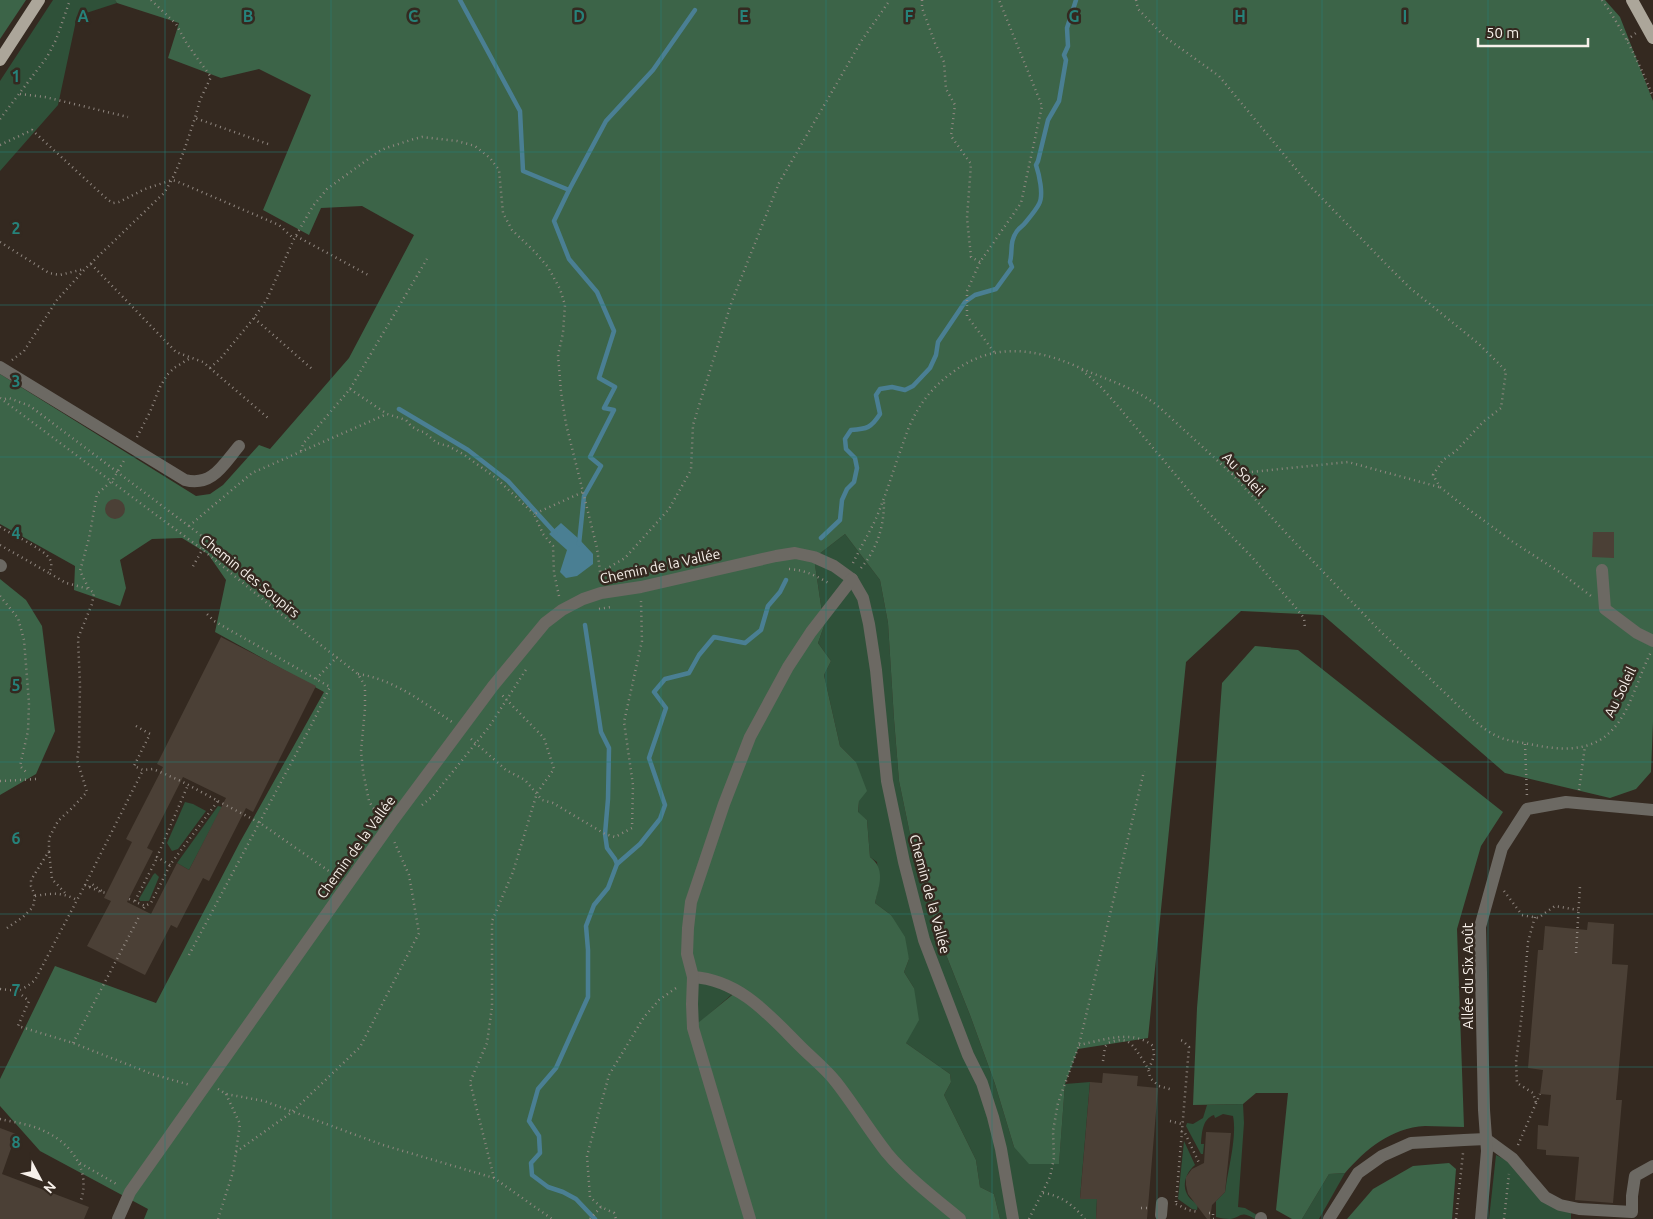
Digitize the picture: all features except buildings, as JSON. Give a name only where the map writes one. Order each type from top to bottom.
[{"type":"main road","points":[[0,60],[40,0]]},
{"type":"main road","points":[[1634,1],[1653,38]]},
{"type":"street","points":[[4,364],[184,480],[193,483],[202,482],[211,477],[239,446]]},
{"type":"street","name":"Chemin de la Vallée","points":[[118,1219],[130,1192],[390,825],[493,686],[545,623],[562,610],[601,593],[641,587],[795,553],[814,557],[834,566],[852,579],[863,598],[869,624],[887,781],[904,862],[924,940],[968,1055],[982,1083],[993,1117],[1001,1149],[1013,1219]]},
{"type":"street","points":[[1602,570],[1605,609],[1637,633],[1653,641]]},
{"type":"street","points":[[750,1219],[693,1028],[693,977],[688,954],[691,902],[724,804],[750,737],[811,632],[852,579]]},
{"type":"street","points":[[1527,808],[1566,802],[1653,810]]},
{"type":"street","name":"Allée du Six Août","points":[[1481,1219],[1486,1139],[1480,927],[1502,848],[1527,808]]},
{"type":"street","points":[[693,977],[708,978],[737,990],[775,1020],[835,1080],[888,1154],[923,1188],[960,1219]]},
{"type":"street","points":[[1329,1219],[1358,1173],[1382,1156],[1410,1143],[1486,1139],[1512,1158],[1545,1197],[1560,1205],[1578,1209],[1632,1212],[1635,1176],[1653,1166]]},
{"type":"path","points":[[0,119],[47,57],[56,40],[70,0]]},
{"type":"path","points":[[4,364],[24,352],[57,300],[91,264],[158,200],[172,180],[182,158],[200,100],[211,76],[187,44],[176,24],[151,0]]},
{"type":"path","points":[[601,572],[625,558],[669,509],[690,470],[693,425],[732,301],[779,183],[862,40],[890,0]]},
{"type":"path","points":[[922,0],[922,8],[944,62],[946,89],[956,105],[951,136],[971,164],[967,218],[971,257],[980,262]]},
{"type":"path","points":[[994,352],[967,316],[967,292],[980,262],[1021,203],[1042,106],[999,0]]},
{"type":"path","points":[[1136,0],[1138,8],[1165,37],[1219,76],[1310,186],[1385,263],[1410,288],[1479,344],[1506,371],[1501,408],[1483,422],[1456,451],[1443,460],[1433,474],[1440,487]]},
{"type":"path","points":[[1602,0],[1617,22],[1635,55],[1653,97]]},
{"type":"path","points":[[20,94],[128,117]]},
{"type":"path","points":[[195,118],[268,144]]},
{"type":"path","points":[[0,145],[32,130],[113,203],[172,180],[279,225],[295,238],[370,276]]},
{"type":"path","points":[[210,368],[221,358],[254,318],[267,298],[308,213],[327,189],[368,158],[386,148],[422,138],[458,141],[475,146],[490,158],[499,170],[503,213],[512,230],[548,267],[560,289],[565,305],[563,333],[558,355],[561,392],[566,424],[598,548],[601,593]]},
{"type":"path","points":[[0,242],[49,273],[67,274],[86,269]]},
{"type":"path","points":[[301,452],[303,444],[350,389],[428,259]]},
{"type":"path","points":[[91,264],[176,352],[202,362],[268,418]]},
{"type":"path","points":[[254,318],[312,369]]},
{"type":"path","name":"Au Soleil","points":[[852,579],[852,564],[872,527],[910,427],[930,391],[964,364],[984,354],[1020,352],[1063,360],[1150,399],[1232,474],[1378,629],[1468,715],[1500,737],[1546,748],[1569,749],[1586,746],[1607,735],[1619,721],[1647,660]]},
{"type":"path","points":[[89,589],[80,571],[89,538],[97,494],[112,481],[132,448],[150,412],[160,386],[174,368],[192,357]]},
{"type":"path","points":[[1079,368],[1109,396],[1201,505],[1251,556],[1304,618],[1305,628]]},
{"type":"path","points":[[350,389],[387,414],[406,420],[411,426],[424,432],[437,443],[448,446],[463,454],[496,478],[534,514],[543,534],[553,546],[554,573],[562,610]]},
{"type":"path","points":[[2,398],[9,398],[30,406],[202,536],[205,545],[204,550],[192,568]]},
{"type":"path","name":"Chemin des Soupirs","points":[[2,398],[204,550],[272,607],[358,674]]},
{"type":"path","points":[[189,526],[252,473],[387,414]]},
{"type":"path","points":[[1232,474],[1348,462],[1440,487],[1514,542],[1583,588],[1605,609]]},
{"type":"path","points":[[534,514],[583,492]]},
{"type":"path","points":[[852,579],[866,562],[879,540],[883,522],[884,498]]},
{"type":"path","points":[[0,527],[44,552],[50,559],[52,568],[49,573]]},
{"type":"path","points":[[0,545],[66,583],[89,589],[94,593],[92,604],[78,638],[80,685],[77,760],[86,792],[58,821],[50,838],[49,851],[52,879],[66,894],[77,900]]},
{"type":"path","points":[[787,569],[802,570],[810,573],[842,592]]},
{"type":"path","points":[[358,674],[371,676],[389,683],[461,729],[506,770],[525,780],[542,800],[554,804],[615,838],[632,828],[633,785],[624,722],[642,641],[641,587]]},
{"type":"path","points":[[0,596],[18,618],[24,640],[29,703],[28,731],[20,766],[27,773]]},
{"type":"path","points":[[634,602],[649,598]]},
{"type":"path","points":[[592,611],[613,606]]},
{"type":"path","points":[[189,954],[260,823],[330,687],[214,621],[207,614]]},
{"type":"path","points":[[316,679],[337,657]]},
{"type":"path","points":[[416,809],[433,796],[476,744],[529,665]]},
{"type":"path","points":[[236,1152],[292,1112],[360,1047],[419,933],[409,874],[390,825],[373,808],[367,794],[361,751],[365,686],[358,674]]},
{"type":"path","points":[[493,686],[544,738],[554,769],[537,793],[513,872],[492,921],[492,1007],[489,1034],[470,1082],[494,1178]]},
{"type":"path","points":[[136,726],[150,734],[134,766],[143,770],[153,769],[260,823],[348,884]]},
{"type":"path","points":[[1525,744],[1527,808]]},
{"type":"path","points":[[1576,804],[1586,746]]},
{"type":"path","points":[[18,992],[26,988],[34,980],[77,900],[87,886],[143,770]]},
{"type":"path","points":[[1029,1219],[1050,1177],[1054,1158],[1053,1132],[1058,1103],[1079,1045],[1144,771]]},
{"type":"path","points":[[0,781],[37,779]]},
{"type":"path","points":[[135,901],[157,857],[188,785]]},
{"type":"path","points":[[129,898],[144,908],[151,903],[170,865],[218,801]]},
{"type":"path","points":[[7,928],[33,907],[35,896],[31,880],[49,851]]},
{"type":"path","points":[[157,857],[170,865]]},
{"type":"path","points":[[87,886],[105,893]]},
{"type":"path","points":[[1576,953],[1580,886]]},
{"type":"path","points":[[1503,887],[1504,893],[1522,915],[1538,918],[1555,906],[1578,910]]},
{"type":"path","points":[[35,896],[66,894]]},
{"type":"path","points":[[73,1043],[139,917]]},
{"type":"path","points":[[1535,917],[1528,942],[1516,1062],[1517,1083],[1533,1093],[1536,1103]]},
{"type":"path","points":[[616,1219],[614,1213],[601,1207],[590,1197],[587,1156],[609,1075],[644,1017],[660,1000],[693,977]]},
{"type":"path","points":[[0,989],[18,992],[29,1001],[18,1026],[73,1043],[152,1074],[190,1086],[208,1083],[226,1094],[264,1102],[383,1146],[494,1178],[552,1219]]},
{"type":"path","points":[[1079,1045],[1110,1038],[1135,1036],[1146,1040],[1153,1046],[1154,1056],[1149,1069]]},
{"type":"path","points":[[1176,1204],[1189,1047],[1183,1040],[1178,1039]]},
{"type":"path","points":[[1103,1061],[1105,1047],[1108,1043],[1120,1040],[1130,1042],[1149,1069],[1150,1078],[1160,1086],[1173,1090]]},
{"type":"path","points":[[218,1219],[234,1172],[240,1124],[226,1094]]},
{"type":"path","points":[[1504,1219],[1510,1162],[1540,1094]]},
{"type":"path","points":[[0,1119],[41,1130],[63,1143],[80,1163],[130,1192]]},
{"type":"path","points":[[1170,1121],[1182,1124]]},
{"type":"path","points":[[1181,1131],[1185,1134],[1200,1165]]},
{"type":"path","points":[[1456,1219],[1464,1140]]},
{"type":"path","points":[[80,1163],[84,1180],[84,1192],[81,1200]]},
{"type":"path","points":[[1043,1193],[1060,1198],[1078,1210],[1085,1219]]},
{"type":"path","points":[[1162,1209],[1176,1204],[1188,1210],[1198,1212]]},
{"type":"path","points":[[590,1219],[601,1207]]},
{"type":"path","points":[[1210,1213],[1213,1213],[1213,1218],[1216,1219]]},
{"type":"green space","points":[[0,0],[26,0],[0,39]]},
{"type":"green space","points":[[53,0],[115,0],[117,3],[77,16],[58,105],[0,171],[0,81]]},
{"type":"green space","points":[[115,0],[1605,0],[1620,17],[1653,101],[1653,722],[1651,772],[1636,789],[1610,798],[1505,773],[1323,615],[1241,611],[1186,662],[1148,1038],[1078,1049],[1065,1084],[1059,1164],[1029,1164],[1014,1147],[995,1084],[941,942],[917,868],[899,781],[888,623],[880,580],[845,534],[814,558],[824,626],[818,643],[831,661],[824,675],[840,746],[856,762],[867,791],[859,801],[858,812],[867,820],[870,857],[880,872],[875,903],[891,915],[905,937],[909,959],[904,972],[914,988],[919,1020],[906,1043],[950,1074],[951,1082],[944,1095],[976,1160],[980,1187],[994,1194],[1000,1219],[144,1219],[148,1209],[40,1151],[0,1106],[0,1079],[55,966],[156,1003],[240,842],[324,692],[215,632],[226,580],[208,554],[182,538],[152,539],[120,560],[126,588],[120,606],[74,590],[75,566],[0,524],[0,374],[196,496],[210,494],[223,485],[259,445],[270,449],[349,358],[414,235],[362,206],[321,208],[309,235],[263,210],[311,95],[259,69],[221,78],[168,58],[179,23],[117,3]],"holes":[[[693,978],[737,991],[693,1027]]]},
{"type":"green space","points":[[845,534],[880,580],[888,623],[899,781],[917,868],[941,942],[995,1084],[1014,1147],[1059,1163],[1065,1084],[1090,1082],[1080,1198],[1097,1199],[1096,1218],[1098,1219],[1000,1219],[994,1194],[980,1187],[976,1160],[944,1095],[951,1082],[950,1074],[906,1043],[914,988],[904,972],[909,959],[891,915],[875,903],[879,884],[877,862],[870,857],[867,820],[858,813],[856,762],[840,746],[824,675],[831,661],[818,643],[824,626],[814,558]]},
{"type":"green space","points":[[0,579],[26,600],[42,626],[55,731],[36,774],[0,795]]},
{"type":"green space","points":[[1255,646],[1298,650],[1503,812],[1481,846],[1457,929],[1464,1127],[1425,1126],[1390,1135],[1371,1148],[1345,1173],[1329,1174],[1302,1219],[1292,1219],[1276,1210],[1288,1093],[1256,1093],[1243,1104],[1193,1105],[1197,1008],[1222,683]]},
{"type":"green space","points":[[185,802],[206,811],[178,849],[172,851],[167,843]]},
{"type":"green space","points":[[218,806],[222,807],[189,870],[177,863]]},
{"type":"green space","points":[[155,873],[159,877],[149,901],[140,901],[139,899]]},
{"type":"green space","points":[[693,977],[737,990],[693,1028]]},
{"type":"green space","points":[[1243,1104],[1244,1123],[1238,1207],[1245,1208],[1257,1215],[1255,1219],[1243,1215],[1230,1219],[1216,1217],[1216,1201],[1225,1192],[1232,1151],[1233,1116],[1223,1114],[1215,1118],[1214,1115],[1207,1120],[1203,1127],[1202,1135],[1201,1144],[1204,1144],[1203,1154],[1201,1154],[1186,1126],[1187,1123],[1193,1124],[1203,1118],[1207,1105]]},
{"type":"green space","points":[[1184,1141],[1195,1165],[1187,1175],[1185,1186],[1188,1196],[1198,1204],[1197,1210],[1192,1209],[1178,1199]]},
{"type":"green space","points":[[1496,1155],[1510,1162],[1571,1213],[1571,1219],[1489,1219]]},
{"type":"green space","points":[[1449,1163],[1456,1169],[1452,1219],[1347,1219],[1373,1189],[1413,1166]]},
{"type":"green space","points":[[1345,1173],[1319,1219],[1302,1219],[1329,1174]]},
{"type":"water","points":[[561,523],[593,554],[593,564],[577,576],[566,578],[560,572],[567,550],[549,534]]},
{"type":"waterway","points":[[460,0],[520,111],[523,171],[569,190],[554,221],[569,259],[597,292],[614,331],[599,378],[615,387],[604,408],[614,410],[590,457],[601,466],[584,496],[579,544]]},
{"type":"waterway","points":[[821,538],[840,520],[842,500],[847,489],[854,482],[857,468],[855,458],[846,449],[845,439],[851,430],[868,427],[877,419],[880,414],[876,395],[880,389],[892,387],[905,390],[913,386],[930,368],[936,355],[938,342],[965,302],[975,295],[996,289],[1012,267],[1010,262],[1015,235],[1035,211],[1040,200],[1040,184],[1036,165],[1048,120],[1059,101],[1066,60],[1064,55],[1068,46],[1067,28],[1076,0]]},
{"type":"waterway","points":[[569,190],[606,121],[653,70],[695,10]]},
{"type":"waterway","points":[[399,409],[468,450],[508,481],[555,533]]},
{"type":"waterway","points":[[595,1219],[576,1199],[548,1187],[532,1175],[531,1163],[540,1153],[539,1136],[529,1121],[538,1089],[556,1068],[588,997],[586,926],[594,905],[608,888],[617,864],[640,844],[660,819],[665,805],[649,758],[666,708],[654,692],[665,679],[689,673],[699,655],[714,637],[745,643],[761,630],[768,606],[780,592],[786,580]]},
{"type":"waterway","points":[[585,625],[601,732],[609,748],[605,834],[607,848],[617,864]]}]
